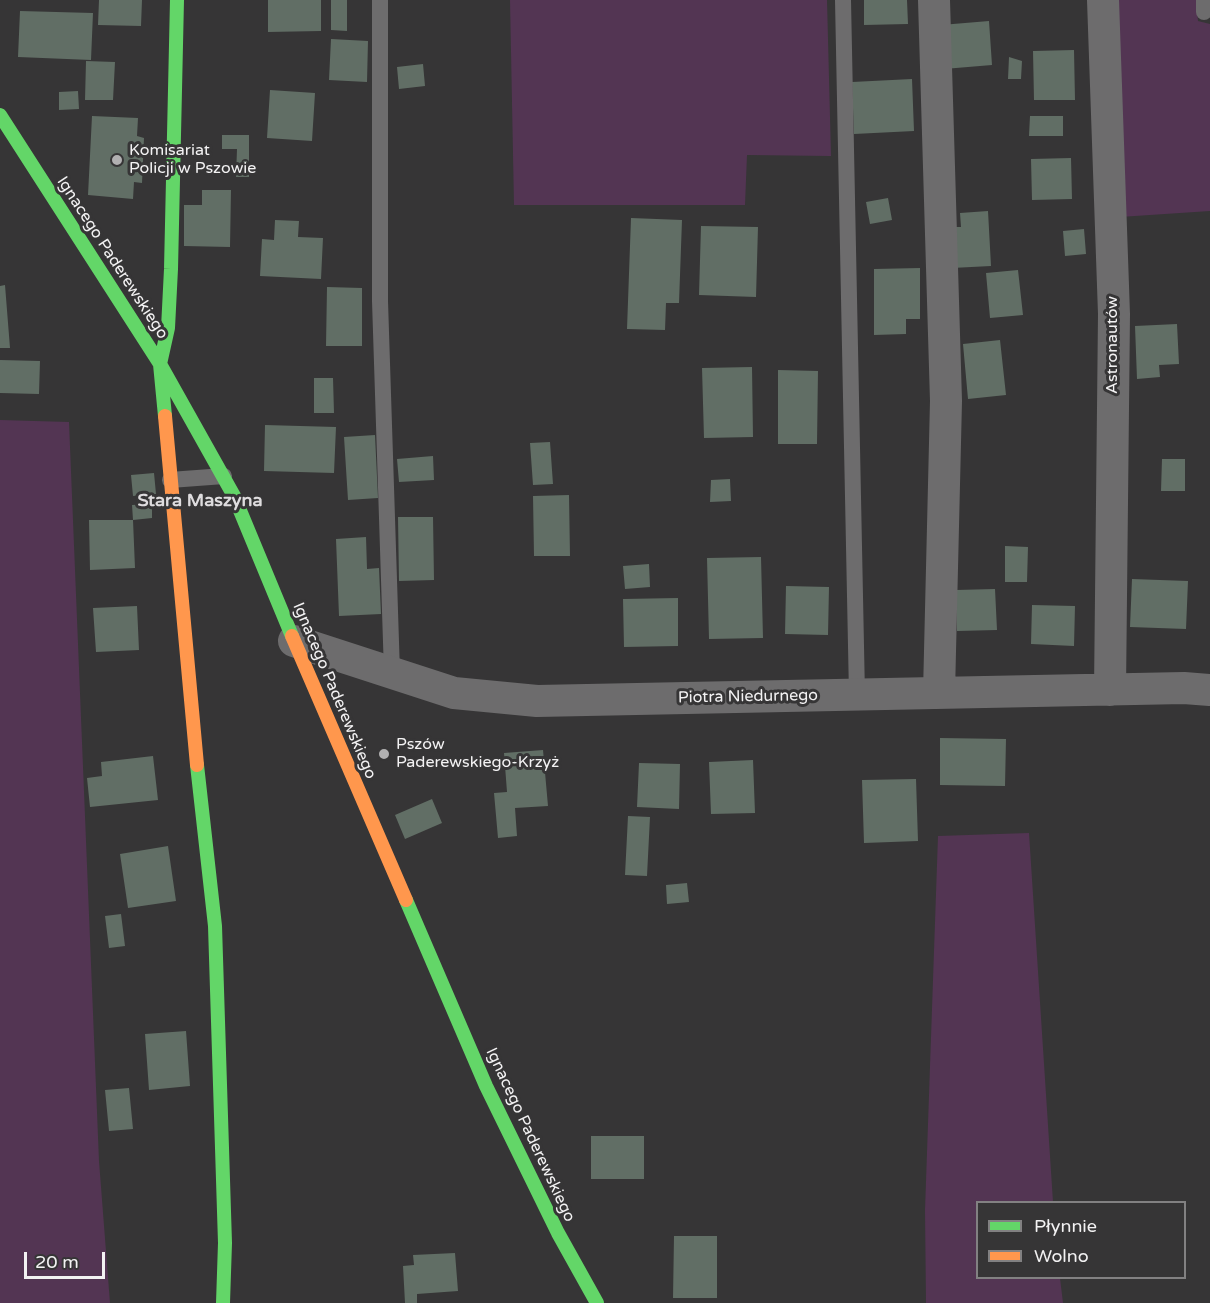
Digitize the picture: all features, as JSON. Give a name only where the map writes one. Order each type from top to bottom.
[{"type":"street","points":[[177,0],[171,269],[168,328],[160,364],[187,675],[214,926],[225,1243],[223,1303]]},
{"type":"street","points":[[934,0],[946,401],[939,693]]},
{"type":"street","name":"Astronautów","points":[[1103,0],[1114,314],[1110,690]]},
{"type":"street","name":"Ignacego Paderewskiego","points":[[0,115],[160,364],[224,476],[486,1086],[558,1233],[597,1303]]},
{"type":"street","name":"Piotra Niedurnego","points":[[294,641],[454,693],[537,701],[1185,688],[1210,690]]},
{"type":"lane","points":[[380,0],[380,301],[392,673]]},
{"type":"lane","points":[[843,0],[857,695]]},
{"type":"lane","points":[[170,480],[224,476]]},
{"type":"shaded area","points":[[510,0],[827,0],[831,156],[747,155],[745,205],[514,205]]},
{"type":"shaded area","points":[[1113,0],[1196,0],[1198,21],[1210,24],[1210,211],[1120,217]]},
{"type":"shaded area","points":[[0,420],[69,422],[99,1161],[110,1303],[0,1303]]},
{"type":"shaded area","points":[[1029,833],[1053,1201],[976,1201],[976,1279],[1060,1279],[1063,1303],[926,1303],[925,1210],[938,836]]},
{"type":"building","points":[[99,0],[142,0],[141,26],[98,25]]},
{"type":"building","points":[[268,0],[321,0],[321,31],[268,32]]},
{"type":"building","points":[[331,0],[347,0],[347,31],[331,30]]},
{"type":"building","points":[[864,0],[907,0],[908,24],[864,25]]},
{"type":"building","points":[[20,11],[93,13],[91,60],[18,57]]},
{"type":"building","points":[[989,21],[992,65],[944,69],[941,25]]},
{"type":"building","points":[[331,39],[368,41],[367,82],[329,80]]},
{"type":"building","points":[[1074,50],[1075,100],[1034,100],[1033,51]]},
{"type":"building","points":[[1009,57],[1022,61],[1021,79],[1008,79]]},
{"type":"building","points":[[86,61],[115,62],[113,100],[85,100]]},
{"type":"building","points":[[423,64],[425,86],[399,89],[397,67]]},
{"type":"building","points":[[912,79],[914,131],[854,134],[852,82]]},
{"type":"building","points":[[270,90],[315,93],[312,141],[267,138]]},
{"type":"building","points":[[78,91],[79,109],[59,110],[59,92]]},
{"type":"building","name":"Komisariat Policji w Pszowie","points":[[92,116],[138,118],[137,136],[144,138],[142,183],[134,182],[133,199],[88,195]]},
{"type":"building","points":[[1030,116],[1063,116],[1063,136],[1029,136]]},
{"type":"building","points":[[222,135],[249,135],[249,177],[236,177],[237,149],[222,149]]},
{"type":"building","points":[[1071,158],[1072,199],[1032,200],[1031,159]]},
{"type":"building","points":[[202,190],[231,190],[230,247],[184,246],[184,205],[202,205]]},
{"type":"building","points":[[888,198],[892,220],[870,224],[866,202]]},
{"type":"building","points":[[988,211],[991,266],[952,268],[950,227],[961,227],[960,213]]},
{"type":"building","points":[[631,218],[682,220],[679,303],[666,303],[665,330],[627,329]]},
{"type":"building","points":[[275,220],[299,221],[298,237],[323,238],[321,279],[260,276],[262,239],[274,240]]},
{"type":"building","points":[[701,226],[758,227],[756,297],[699,295]]},
{"type":"building","points":[[1084,229],[1086,254],[1065,256],[1063,231]]},
{"type":"building","points":[[920,268],[920,319],[906,319],[906,334],[874,335],[874,269]]},
{"type":"building","points":[[1018,270],[1023,315],[990,318],[986,273]]},
{"type":"building","points":[[5,285],[10,348],[0,348],[0,286]]},
{"type":"building","points":[[327,287],[362,288],[362,346],[326,346]]},
{"type":"building","points":[[1177,324],[1179,364],[1159,365],[1160,377],[1137,379],[1135,326]]},
{"type":"building","points":[[1000,340],[1006,395],[968,399],[963,344]]},
{"type":"building","points":[[0,360],[40,361],[39,394],[0,393]]},
{"type":"building","points":[[752,367],[753,437],[704,438],[702,368]]},
{"type":"building","points":[[778,370],[818,371],[817,444],[778,444]]},
{"type":"building","points":[[314,378],[333,378],[334,413],[314,413]]},
{"type":"building","points":[[265,425],[336,427],[334,473],[264,471]]},
{"type":"building","points":[[375,435],[378,498],[348,500],[344,437]]},
{"type":"building","points":[[550,442],[553,484],[533,485],[530,443]]},
{"type":"building","points":[[433,456],[434,480],[399,482],[397,459]]},
{"type":"building","points":[[1162,459],[1185,459],[1185,491],[1161,491]]},
{"type":"building","points":[[154,473],[156,494],[133,496],[131,475]]},
{"type":"building","points":[[730,479],[731,501],[710,502],[711,480]]},
{"type":"building","points":[[569,495],[570,556],[534,556],[533,496]]},
{"type":"building","points":[[152,504],[152,518],[133,520],[132,505]]},
{"type":"building","points":[[398,517],[433,517],[434,580],[399,581]]},
{"type":"building","points":[[89,520],[133,520],[135,568],[90,570]]},
{"type":"building","points":[[366,537],[367,569],[379,568],[381,614],[339,616],[336,539]]},
{"type":"building","points":[[1005,546],[1028,547],[1027,582],[1005,582]]},
{"type":"building","points":[[761,557],[763,638],[709,639],[707,558]]},
{"type":"building","points":[[649,564],[650,587],[625,589],[623,566]]},
{"type":"building","points":[[1132,579],[1188,581],[1186,629],[1130,627]]},
{"type":"building","points":[[786,586],[829,587],[828,635],[785,634]]},
{"type":"building","points":[[995,589],[997,630],[957,631],[956,590]]},
{"type":"building","points":[[678,598],[678,646],[624,647],[623,599]]},
{"type":"building","points":[[1032,605],[1075,606],[1074,646],[1031,644]]},
{"type":"building","points":[[137,606],[139,650],[96,652],[93,608]]},
{"type":"building","points":[[940,738],[1006,739],[1005,786],[940,785]]},
{"type":"building","points":[[543,750],[548,806],[515,808],[517,836],[498,838],[494,793],[507,792],[504,753]]},
{"type":"building","points":[[153,756],[158,800],[90,807],[87,778],[102,776],[101,762]]},
{"type":"building","points":[[753,760],[755,813],[711,814],[709,762]]},
{"type":"building","points":[[639,763],[680,764],[679,809],[637,807]]},
{"type":"building","points":[[916,779],[918,841],[864,843],[862,780]]},
{"type":"building","points":[[432,799],[442,823],[405,839],[395,815]]},
{"type":"building","points":[[628,816],[650,817],[647,876],[625,875]]},
{"type":"building","points":[[168,846],[176,901],[128,908],[120,854]]},
{"type":"building","points":[[687,883],[689,902],[667,904],[666,885]]},
{"type":"building","points":[[121,914],[125,946],[109,948],[105,916]]},
{"type":"building","points":[[186,1031],[190,1086],[149,1090],[145,1034]]},
{"type":"building","points":[[129,1088],[133,1129],[109,1131],[105,1090]]},
{"type":"building","points":[[591,1136],[644,1136],[644,1179],[591,1179]]},
{"type":"building","points":[[674,1236],[717,1236],[717,1298],[673,1298]]},
{"type":"building","points":[[455,1253],[458,1291],[417,1294],[417,1303],[405,1303],[403,1266],[414,1265],[413,1255]]},
{"type":"traffic: fast","points":[[165,416],[160,364],[168,328],[171,269],[177,0]]},
{"type":"traffic: fast","points":[[0,115],[160,364],[234,496],[292,636]]},
{"type":"traffic: fast","points":[[197,765],[215,926],[225,1243],[223,1303]]},
{"type":"traffic: fast","points":[[406,900],[486,1086],[558,1233],[597,1303]]},
{"type":"traffic: slow","points":[[165,416],[197,765]]},
{"type":"traffic: slow","points":[[292,636],[406,900]]},
{"type":"place","name":"Komisariat Policji w Pszowie","points":[[117,160]]},
{"type":"place","name":"Pszów Paderewskiego-Krzyż","points":[[384,754]]},
{"type":"district","name":"Stara Maszyna","points":[[200,501]]}]
